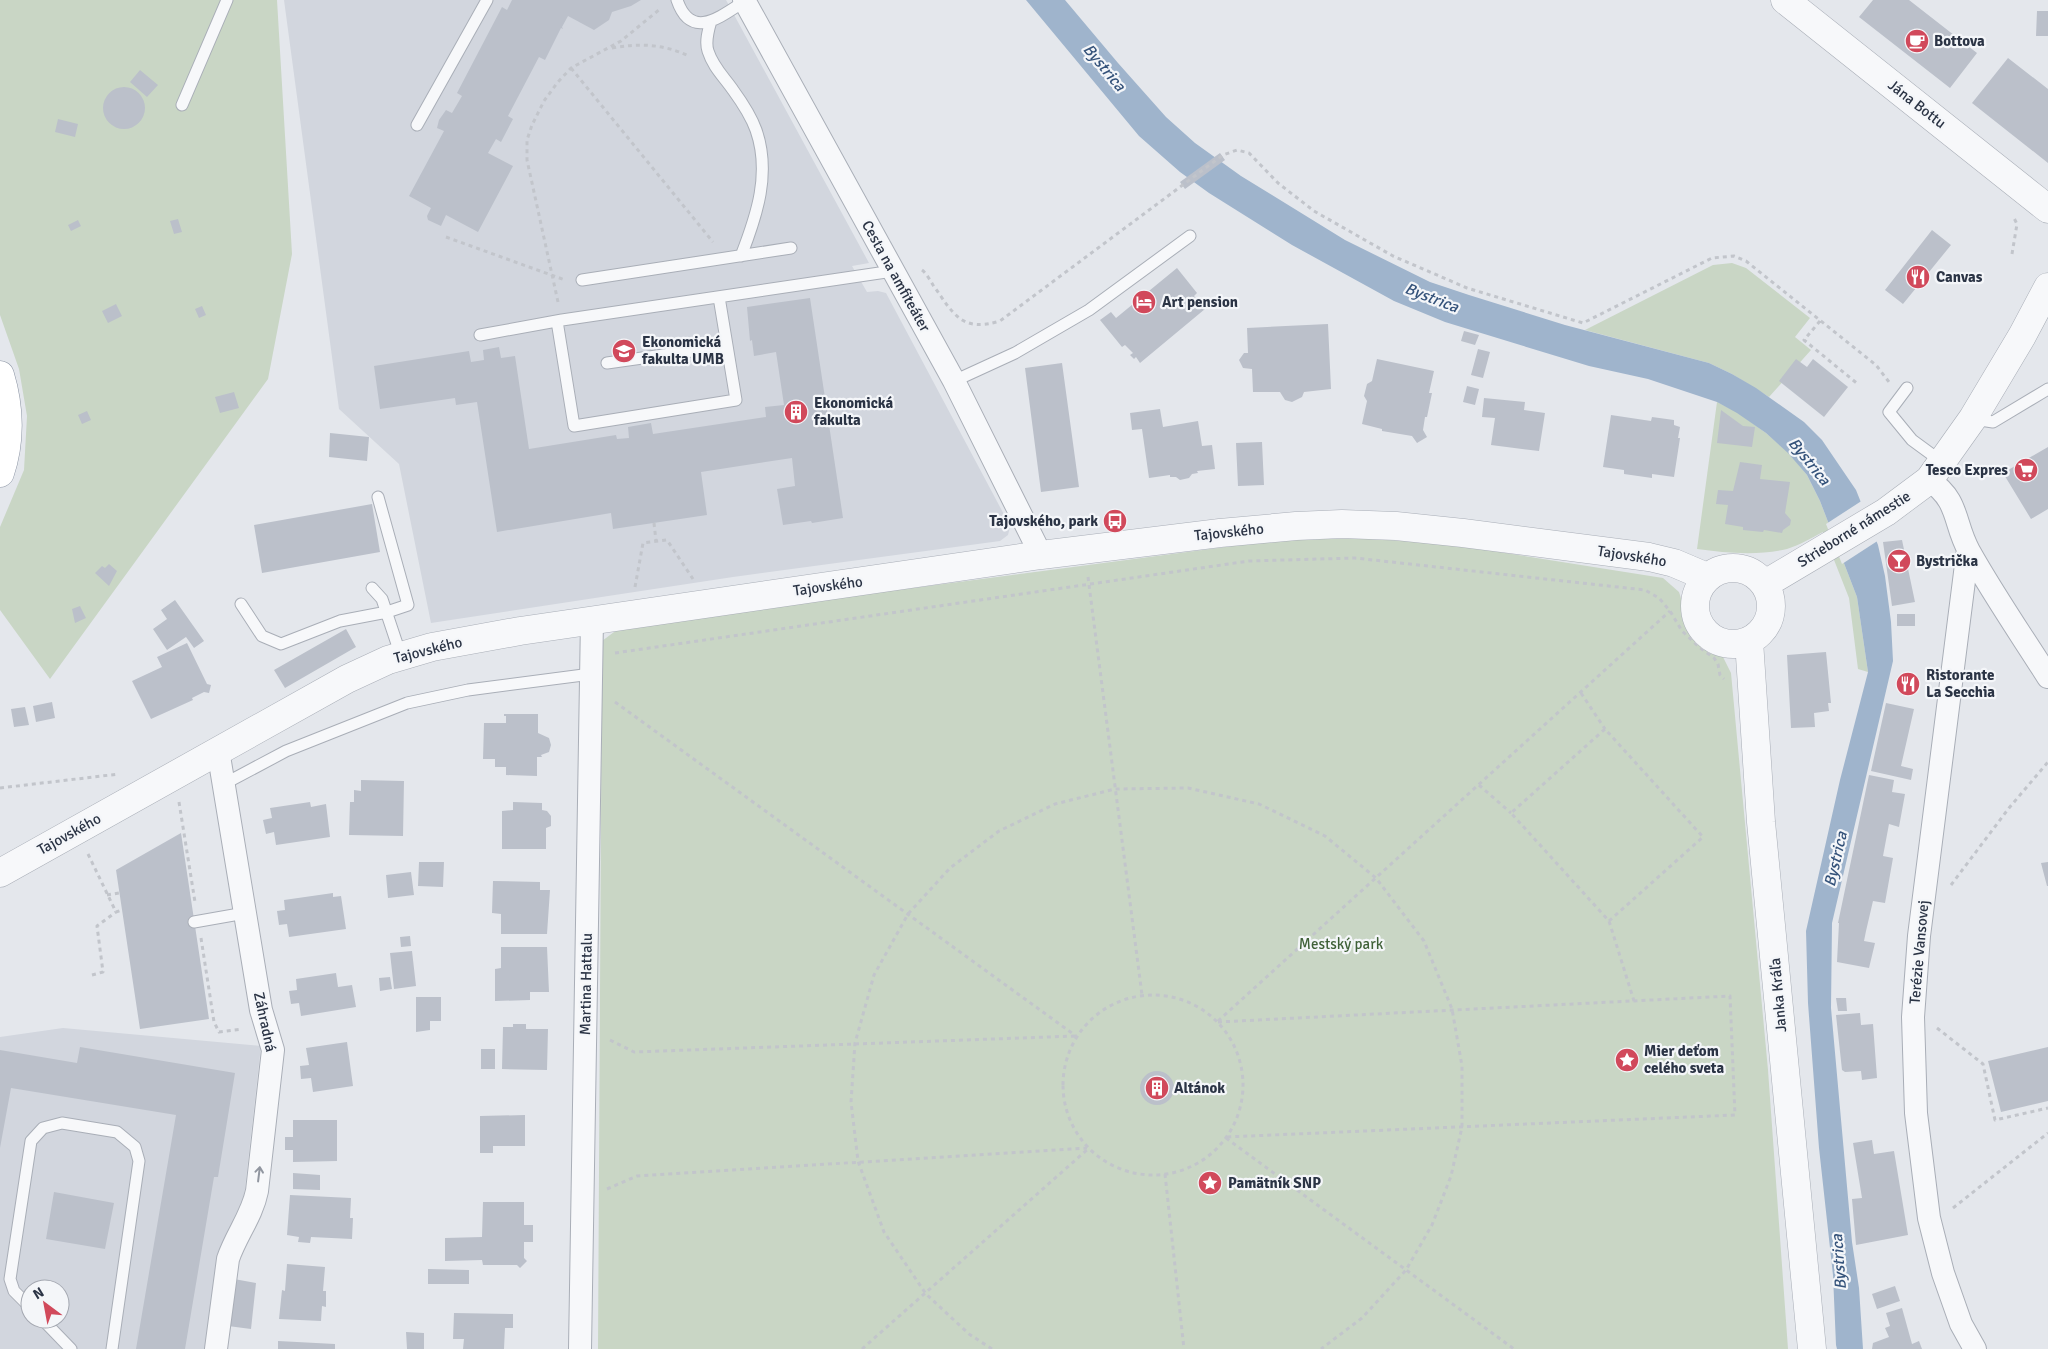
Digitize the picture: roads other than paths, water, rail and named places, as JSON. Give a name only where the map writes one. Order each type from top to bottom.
[{"type":"highway","points":[[0,375],[9,419],[8,441],[0,472]]},
{"type":"street","name":"Jána Bottu","points":[[1785,0],[2048,209]]},
{"type":"street","name":"Cesta na amfiteáter","points":[[744,1],[954,381],[1041,555]]},
{"type":"street","name":"Strieborné námestie","points":[[1764,584],[1878,517],[1935,471],[1973,418],[2022,336],[2048,287]]},
{"type":"street","name":"Terézie Vansovej","points":[[1935,471],[1943,490],[1950,500],[1968,549],[2048,677]]},
{"type":"street","name":"Tajovského","points":[[0,873],[347,679],[388,660],[432,647],[474,639],[592,619],[1041,555],[1220,533],[1296,526],[1342,524],[1396,526],[1463,532],[1649,556],[1674,563],[1707,577]]},
{"type":"street","name":"Terézie Vansovej","points":[[1968,549],[1919,936],[1913,1017],[1916,1113],[1929,1218],[1943,1273],[1961,1324],[1975,1349]]},
{"type":"street","points":[[1738,568],[1748,570],[1764,584],[1769,594],[1770,616],[1765,626],[1749,641],[1737,644],[1719,641],[1704,631],[1698,622],[1694,610],[1695,598],[1707,577],[1721,570],[1738,568]]},
{"type":"street","name":"Martina Hattalu","points":[[580,1349],[592,619]]},
{"type":"street","name":"Janka Kráľa","points":[[1749,641],[1761,822],[1812,1349]]},
{"type":"street","name":"Záhradná","points":[[216,1349],[228,1259],[232,1246],[254,1207],[273,1050],[261,1010],[218,750]]},
{"type":"lane","points":[[182,105],[227,0]]},
{"type":"lane","points":[[417,125],[487,0]]},
{"type":"lane","points":[[677,0],[681,11],[689,20],[700,23],[711,22],[744,1]]},
{"type":"lane","points":[[711,22],[707,34],[707,50],[719,74],[732,88],[752,122],[756,130],[761,154],[763,178],[760,200],[753,226],[741,256]]},
{"type":"lane","points":[[954,381],[1015,352],[1089,310],[1190,236]]},
{"type":"lane","points":[[582,280],[791,248]]},
{"type":"lane","points":[[480,335],[560,320],[719,296],[896,277]]},
{"type":"lane","points":[[560,320],[574,426],[736,400],[719,296]]},
{"type":"lane","points":[[607,364],[727,346]]},
{"type":"lane","points":[[1973,418],[1993,422],[2048,389]]},
{"type":"lane","points":[[1904,392],[1889,412],[1935,471]]},
{"type":"lane","points":[[241,604],[262,636],[281,644],[340,621],[386,612],[408,605],[378,497]]},
{"type":"lane","points":[[372,588],[382,599],[401,656]]},
{"type":"lane","points":[[224,784],[286,751],[407,703],[468,690],[591,679]]},
{"type":"lane","points":[[194,922],[245,913]]},
{"type":"lane","points":[[20,1297],[14,1291],[10,1279],[31,1141],[43,1128],[62,1123],[117,1132],[135,1147],[139,1161],[112,1349]]},
{"type":"lane","points":[[52,1329],[71,1349]]},
{"type":"water","name":"Bystrica","points":[[1026,0],[1065,0],[1166,117],[1195,143],[1241,176],[1345,240],[1430,282],[1565,325],[1709,363],[1732,374],[1756,388],[1804,422],[1822,440],[1856,490],[1878,545],[1885,576],[1891,622],[1893,661],[1832,923],[1831,1008],[1852,1242],[1859,1288],[1863,1349],[1837,1349],[1836,1345],[1833,1275],[1819,1148],[1808,1003],[1806,931],[1840,780],[1868,672],[1857,597],[1820,501],[1807,475],[1788,453],[1766,433],[1717,402],[1648,379],[1589,366],[1445,322],[1394,301],[1292,245],[1209,193],[1180,172],[1139,136]]},
{"type":"place","name":"Bottova","points":[[1917,41]]},
{"type":"place","name":"Canvas","points":[[1918,277]]},
{"type":"place","name":"Art pension","points":[[1144,302]]},
{"type":"place","name":"Ekonomická fakulta UMB","points":[[624,351]]},
{"type":"place","name":"Ekonomická fakulta","points":[[796,412]]},
{"type":"place","name":"Tesco Expres","points":[[2026,470]]},
{"type":"place","name":"Tajovského, park","points":[[1115,521]]},
{"type":"place","name":"Bystrička","points":[[1899,561]]},
{"type":"place","name":"Ristorante La Secchia","points":[[1908,684]]},
{"type":"place","name":"Mier deťom celého sveta","points":[[1627,1060]]},
{"type":"place","name":"Altánok","points":[[1157,1088]]},
{"type":"place","name":"Pamätník SNP","points":[[1210,1183]]},
{"type":"park label","name":"Mestský park","points":[[1341,944]]}]
